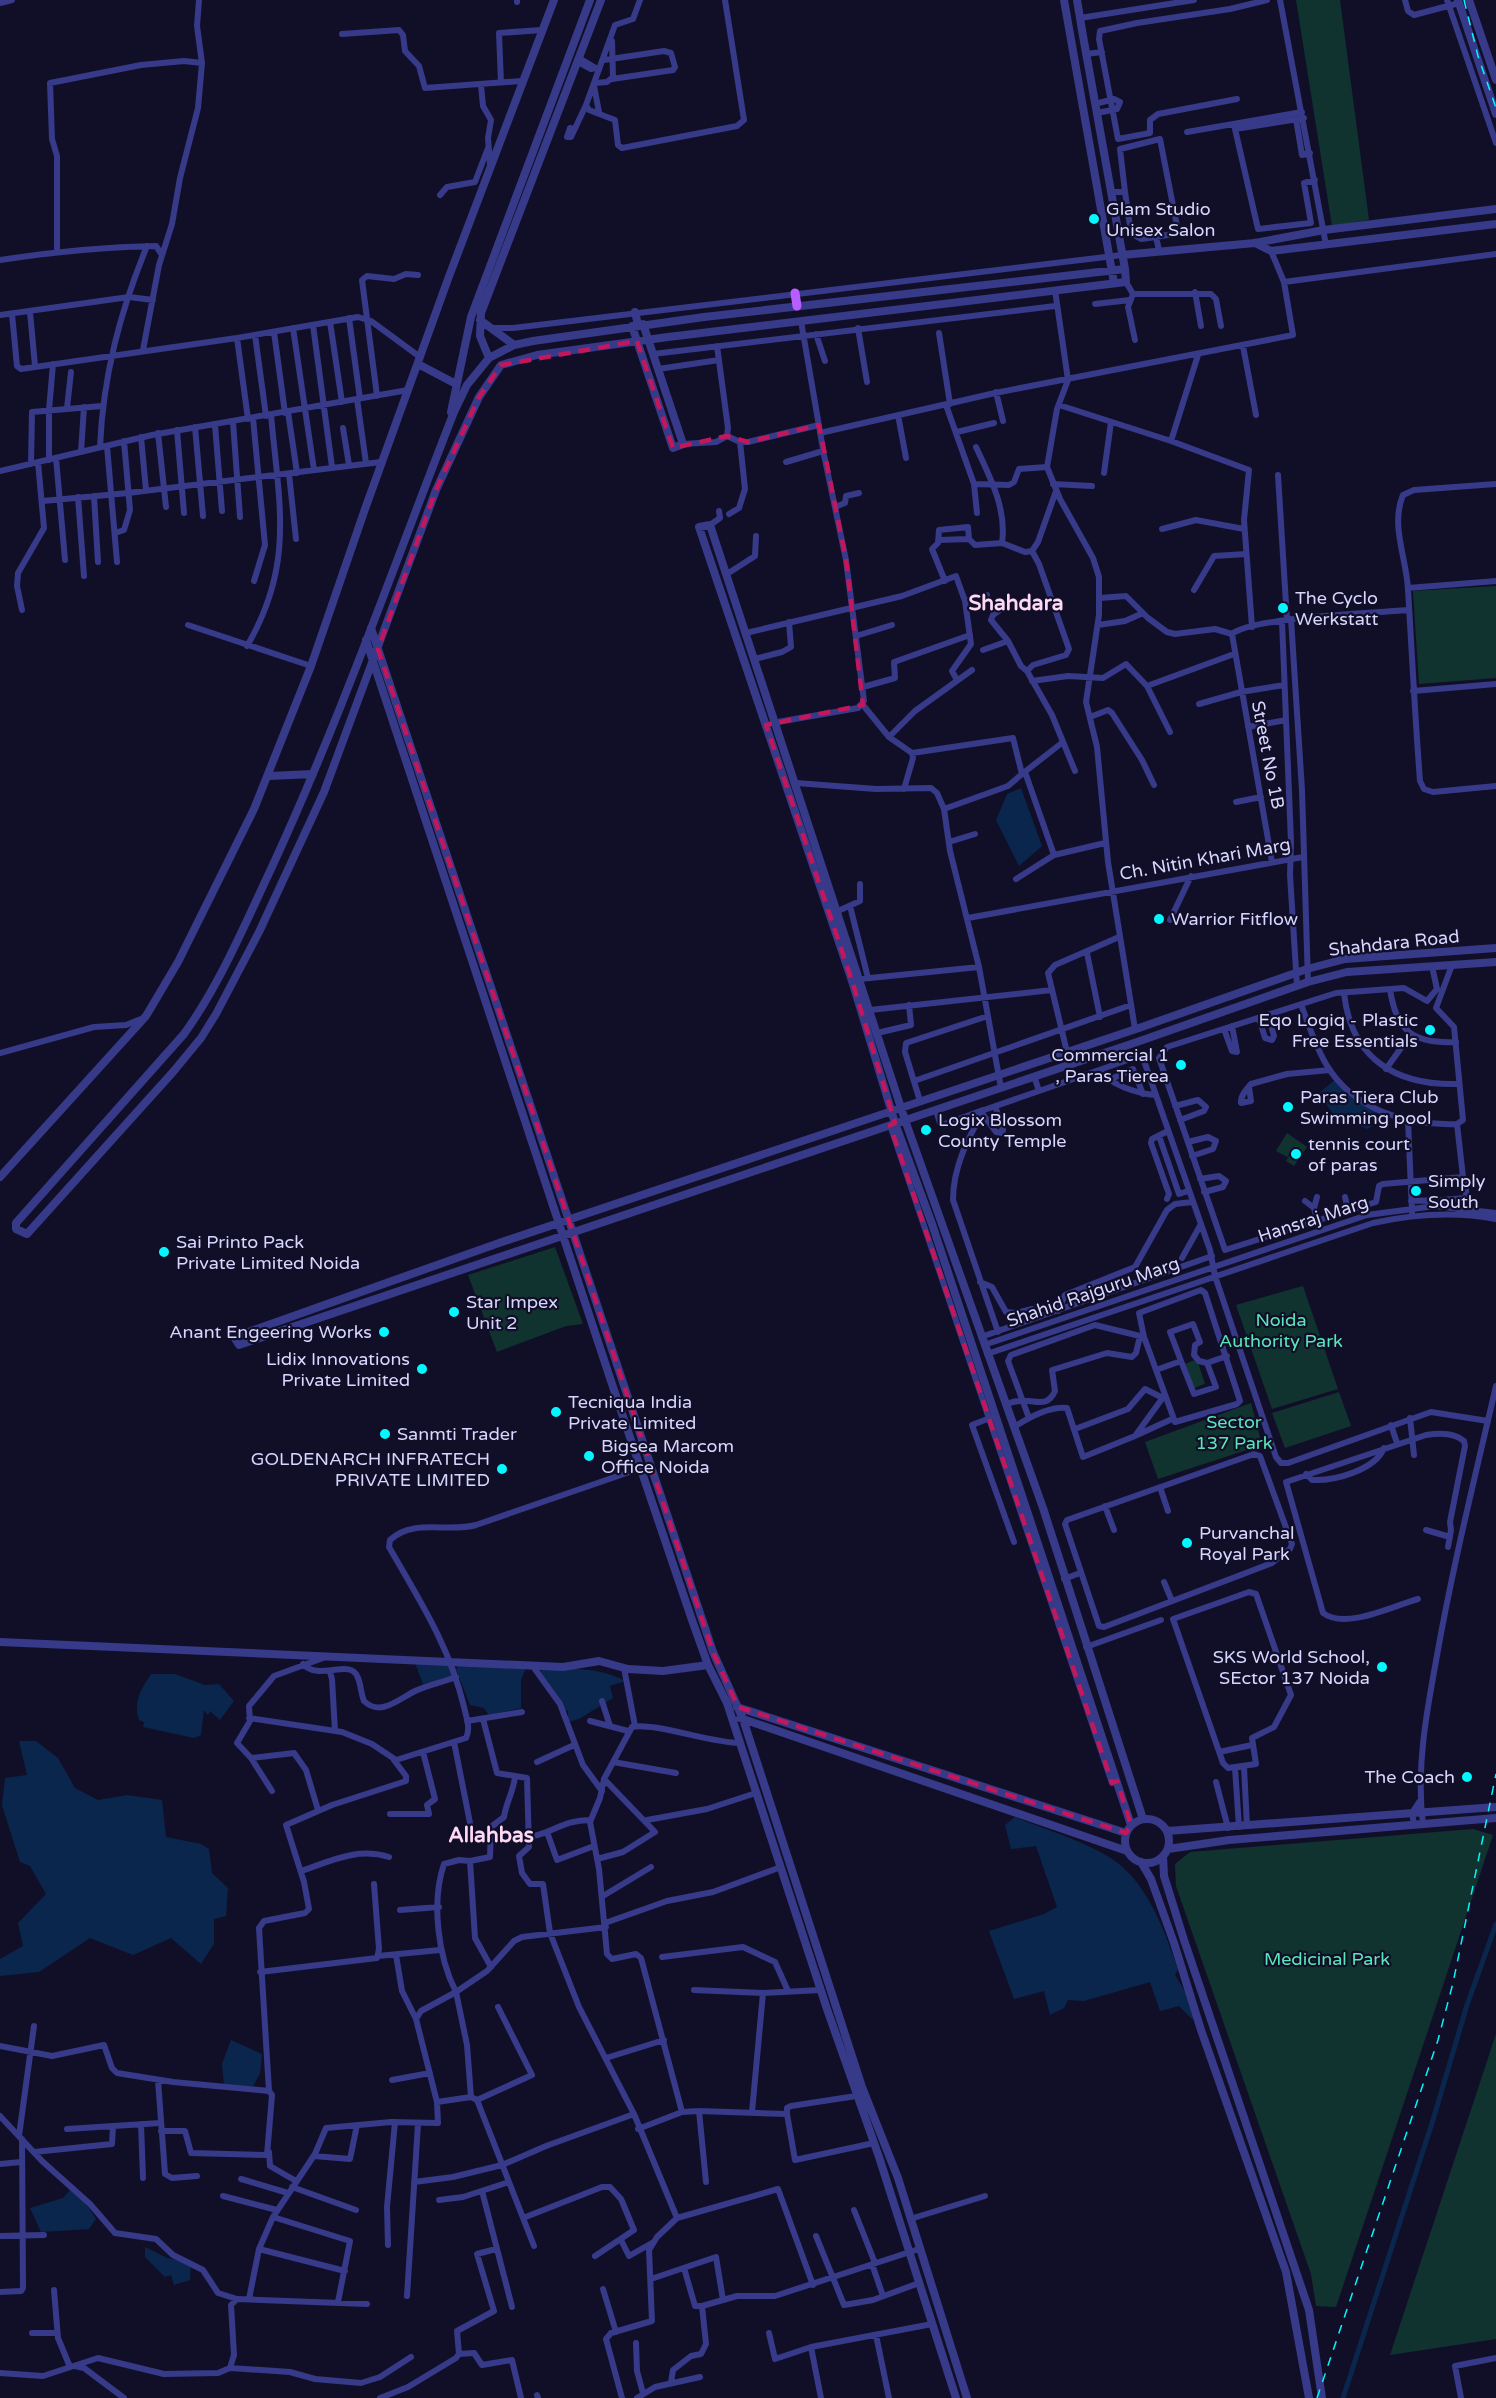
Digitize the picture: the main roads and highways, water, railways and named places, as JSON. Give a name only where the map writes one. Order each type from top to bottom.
[{"type":"main road","points":[[795,293],[797,306]]},
{"type":"water","points":[[1021,788],[1042,846],[1019,866],[996,820],[1007,794]]},
{"type":"water","points":[[1335,1080],[1377,1113],[1372,1117],[1375,1120],[1371,1120],[1372,1126],[1368,1129],[1335,1117],[1325,1102],[1319,1099],[1319,1093]]},
{"type":"water","points":[[415,1663],[449,1663],[453,1676],[423,1684]]},
{"type":"water","points":[[461,1663],[526,1668],[521,1680],[521,1708],[489,1715],[484,1708],[470,1705],[456,1669]]},
{"type":"water","points":[[544,1668],[596,1671],[625,1681],[610,1686],[613,1698],[579,1719],[568,1722],[568,1711],[562,1710],[540,1672]]},
{"type":"water","points":[[151,1674],[175,1674],[205,1685],[219,1684],[234,1701],[220,1720],[210,1711],[208,1715],[204,1710],[201,1735],[194,1738],[143,1727],[144,1722],[139,1720],[137,1707],[141,1691]]},
{"type":"water","points":[[19,1741],[36,1741],[58,1758],[75,1788],[98,1800],[127,1795],[162,1800],[166,1837],[201,1844],[209,1849],[212,1873],[228,1888],[226,1916],[214,1919],[214,1944],[201,1964],[171,1938],[133,1955],[90,1938],[39,1972],[0,1976],[0,1959],[23,1946],[18,1923],[46,1894],[30,1866],[20,1862],[2,1805],[5,1778],[27,1775]]},
{"type":"water","points":[[1015,1817],[1099,1851],[1122,1867],[1134,1879],[1144,1892],[1167,1938],[1178,1969],[1175,1975],[1192,2003],[1193,2020],[1179,2006],[1160,2011],[1150,1982],[1084,2001],[1068,2000],[1064,2008],[1050,2015],[1044,1991],[1014,1999],[989,1931],[1044,1914],[1057,1907],[1036,1846],[1011,1849],[1005,1825]]},
{"type":"water","points":[[231,2040],[262,2054],[260,2073],[253,2086],[224,2086],[222,2064]]},
{"type":"water","points":[[71,2189],[85,2202],[96,2219],[89,2229],[41,2232],[30,2208],[63,2198]]},
{"type":"water","points":[[145,2247],[167,2258],[191,2263],[190,2280],[174,2285],[171,2275],[165,2277],[145,2257]]},
{"type":"waterway","points":[[1343,2398],[1433,2120],[1467,2005],[1496,1924]]},
{"type":"railway","points":[[1464,0],[1478,56],[1496,108]]},
{"type":"railway","points":[[1317,2398],[1438,2040],[1453,1983],[1496,1774]]},
{"type":"place","name":"Glam Studio Unisex Salon","points":[[1094,219]]},
{"type":"place","name":"The Cyclo Werkstatt","points":[[1283,608]]},
{"type":"place","name":"Warrior Fitflow","points":[[1159,919]]},
{"type":"place","name":"Eqo Logiq - Plastic Free Essentials","points":[[1430,1030]]},
{"type":"place","name":"Commercial 1 , Paras Tierea","points":[[1181,1065]]},
{"type":"place","name":"Paras Tiera Club Swimming pool","points":[[1288,1107]]},
{"type":"place","name":"Logix Blossom County Temple","points":[[926,1130]]},
{"type":"place","name":"tennis court of paras","points":[[1296,1154]]},
{"type":"place","name":"Simply South","points":[[1416,1191]]},
{"type":"place","name":"Sai Printo Pack Private Limited Noida","points":[[164,1252]]},
{"type":"place","name":"Star Impex Unit 2","points":[[454,1312]]},
{"type":"place","name":"Anant Engeering Works","points":[[384,1332]]},
{"type":"place","name":"Lidix Innovations Private Limited","points":[[422,1369]]},
{"type":"place","name":"Tecniqua India Private Limited","points":[[556,1412]]},
{"type":"place","name":"Sanmti Trader","points":[[385,1434]]},
{"type":"place","name":"Bigsea Marcom Office Noida","points":[[589,1456]]},
{"type":"place","name":"GOLDENARCH INFRATECH PRIVATE LIMITED","points":[[502,1469]]},
{"type":"place","name":"Purvanchal Royal Park","points":[[1187,1543]]},
{"type":"place","name":"SKS World School, SEctor 137 Noida","points":[[1382,1667]]},
{"type":"place","name":"The Coach","points":[[1467,1777]]},
{"type":"district","name":"Shahdara","points":[[1016,603]]},
{"type":"district","name":"Allahbas","points":[[491,1835]]},
{"type":"park label","name":"Noida Authority Park","points":[[1281,1330]]},
{"type":"park label","name":"Sector 137 Park","points":[[1234,1432]]},
{"type":"park label","name":"Medicinal Park","points":[[1327,1959]]}]
